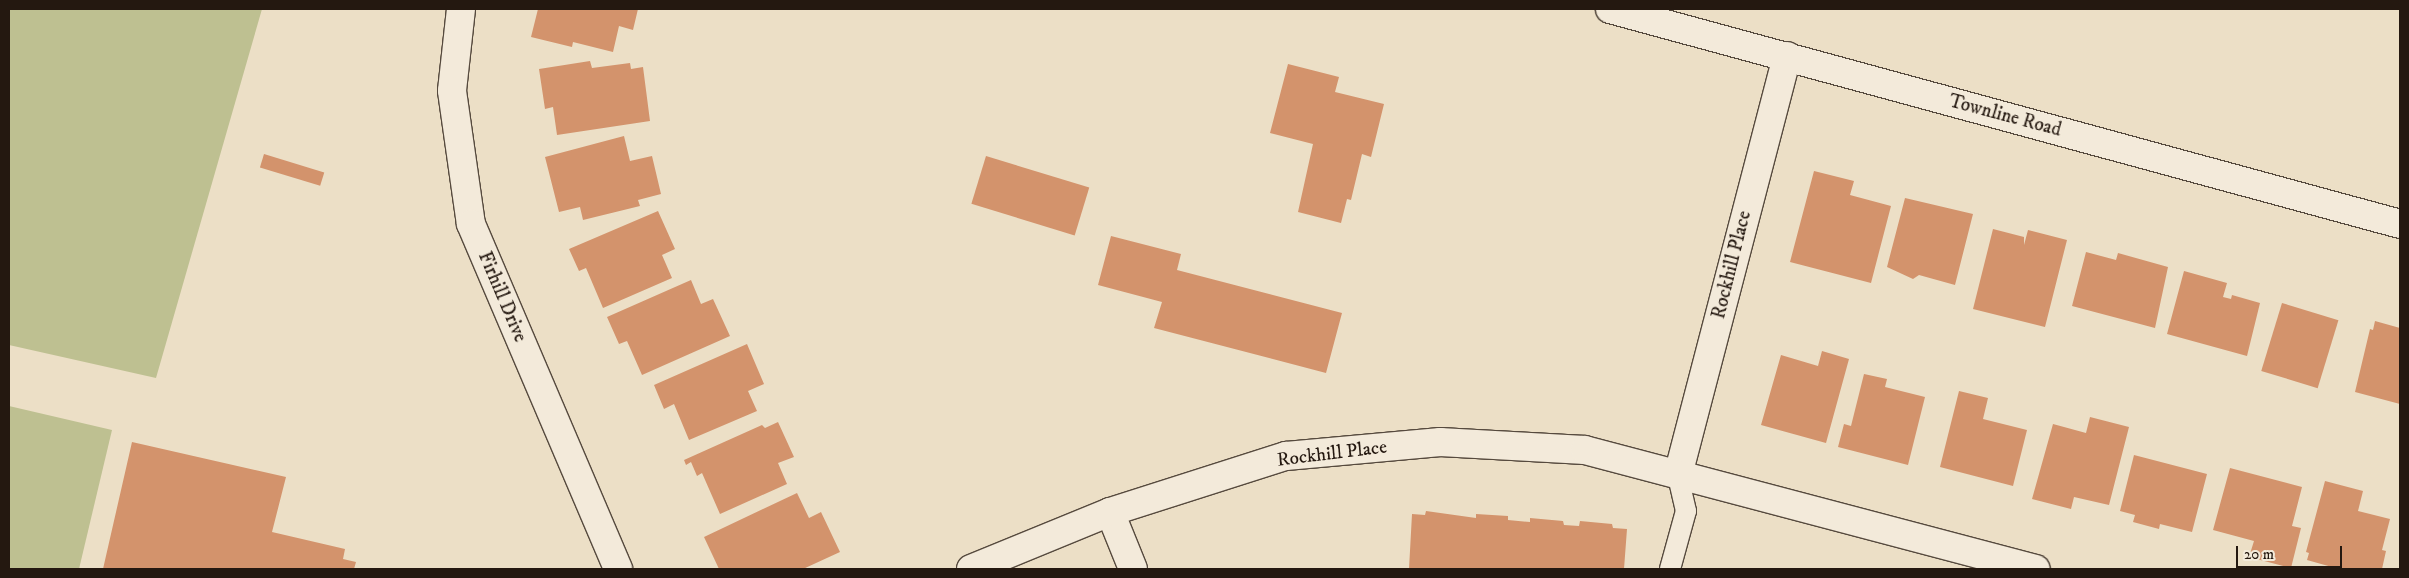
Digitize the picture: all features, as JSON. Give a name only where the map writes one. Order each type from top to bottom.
[{"type":"street","name":"Firhill Drive","points":[[461,9],[452,91],[471,224],[618,569]]},
{"type":"street","name":"Townline Road","points":[[1610,9],[2400,224]]},
{"type":"street","name":"Rockhill Place","points":[[1678,474],[1787,56]]},
{"type":"street","name":"Rockhill Place","points":[[970,569],[1110,512],[1286,456],[1440,442],[1585,450],[1678,474],[1966,560],[2036,569]]},
{"type":"street","points":[[1110,512],[1133,569]]},
{"type":"lane","points":[[1670,569],[1686,511],[1678,474]]},
{"type":"green space","points":[[9,9],[262,9],[156,378],[9,345]]},
{"type":"green space","points":[[9,406],[112,430],[79,569],[9,569]]},
{"type":"building","points":[[538,9],[638,9],[633,30],[619,26],[613,52],[573,42],[572,47],[531,37]]},
{"type":"building","points":[[590,61],[592,68],[630,63],[631,69],[643,67],[650,121],[557,135],[553,107],[545,109],[539,69]]},
{"type":"building","points":[[1288,64],[1339,77],[1335,92],[1384,104],[1371,157],[1362,154],[1351,200],[1347,199],[1341,223],[1298,212],[1313,144],[1270,133]]},
{"type":"building","points":[[624,136],[630,161],[652,156],[661,194],[638,200],[640,206],[583,220],[580,207],[559,212],[545,157]]},
{"type":"building","points":[[264,154],[324,172],[320,186],[260,167]]},
{"type":"building","points":[[986,156],[1089,188],[1075,235],[971,204]]},
{"type":"building","points":[[1814,171],[1854,181],[1850,195],[1891,206],[1871,283],[1790,262]]},
{"type":"building","points":[[1905,198],[1973,214],[1955,285],[1919,275],[1913,279],[1887,267]]},
{"type":"building","points":[[658,211],[675,249],[662,255],[672,278],[603,308],[586,268],[579,271],[569,249]]},
{"type":"building","points":[[1993,229],[2024,237],[2024,245],[2028,230],[2067,240],[2045,327],[1973,309]]},
{"type":"building","points":[[1111,236],[1181,254],[1177,270],[1342,313],[1326,373],[1154,328],[1162,302],[1098,285]]},
{"type":"building","points":[[2086,252],[2116,260],[2118,253],[2168,267],[2155,328],[2072,306]]},
{"type":"building","points":[[2184,271],[2227,283],[2223,297],[2231,299],[2232,295],[2260,303],[2247,356],[2167,334]]},
{"type":"building","points":[[691,280],[701,304],[713,299],[730,336],[642,375],[627,341],[619,344],[607,317]]},
{"type":"building","points":[[2282,303],[2338,320],[2318,388],[2261,371]]},
{"type":"building","points":[[2375,321],[2400,328],[2400,404],[2355,392],[2370,329],[2373,330]]},
{"type":"building","points":[[747,344],[764,384],[748,391],[757,411],[689,440],[674,404],[664,409],[654,385]]},
{"type":"building","points":[[1822,351],[1849,359],[1826,443],[1761,425],[1781,355],[1818,366]]},
{"type":"building","points":[[1864,374],[1887,379],[1885,387],[1925,397],[1908,465],[1838,447],[1844,424],[1851,426]]},
{"type":"building","points":[[1959,391],[1988,398],[1983,419],[2027,430],[2013,486],[1940,467]]},
{"type":"building","points":[[2090,417],[2129,427],[2109,505],[2074,497],[2071,509],[2032,499],[2053,424],[2086,433]]},
{"type":"building","points":[[778,422],[794,457],[778,463],[787,484],[720,514],[702,473],[697,476],[691,462],[686,465],[684,460],[762,425],[765,428]]},
{"type":"building","points":[[132,442],[286,477],[272,532],[345,549],[343,559],[356,562],[354,569],[103,569]]},
{"type":"building","points":[[2134,455],[2207,474],[2192,532],[2160,524],[2159,529],[2133,522],[2135,515],[2120,511]]},
{"type":"building","points":[[2230,468],[2302,487],[2292,526],[2301,528],[2291,568],[2249,557],[2254,541],[2213,530]]},
{"type":"building","points":[[2325,481],[2363,491],[2358,511],[2390,519],[2382,550],[2386,551],[2382,569],[2339,569],[2307,560],[2309,553],[2306,552]]},
{"type":"building","points":[[797,493],[809,518],[821,512],[840,552],[803,569],[719,569],[704,537]]},
{"type":"building","points":[[1426,511],[1476,518],[1476,514],[1508,516],[1508,520],[1530,522],[1530,518],[1563,521],[1564,525],[1579,526],[1580,521],[1612,524],[1613,528],[1627,529],[1624,569],[1409,569],[1412,514],[1425,515]]}]
